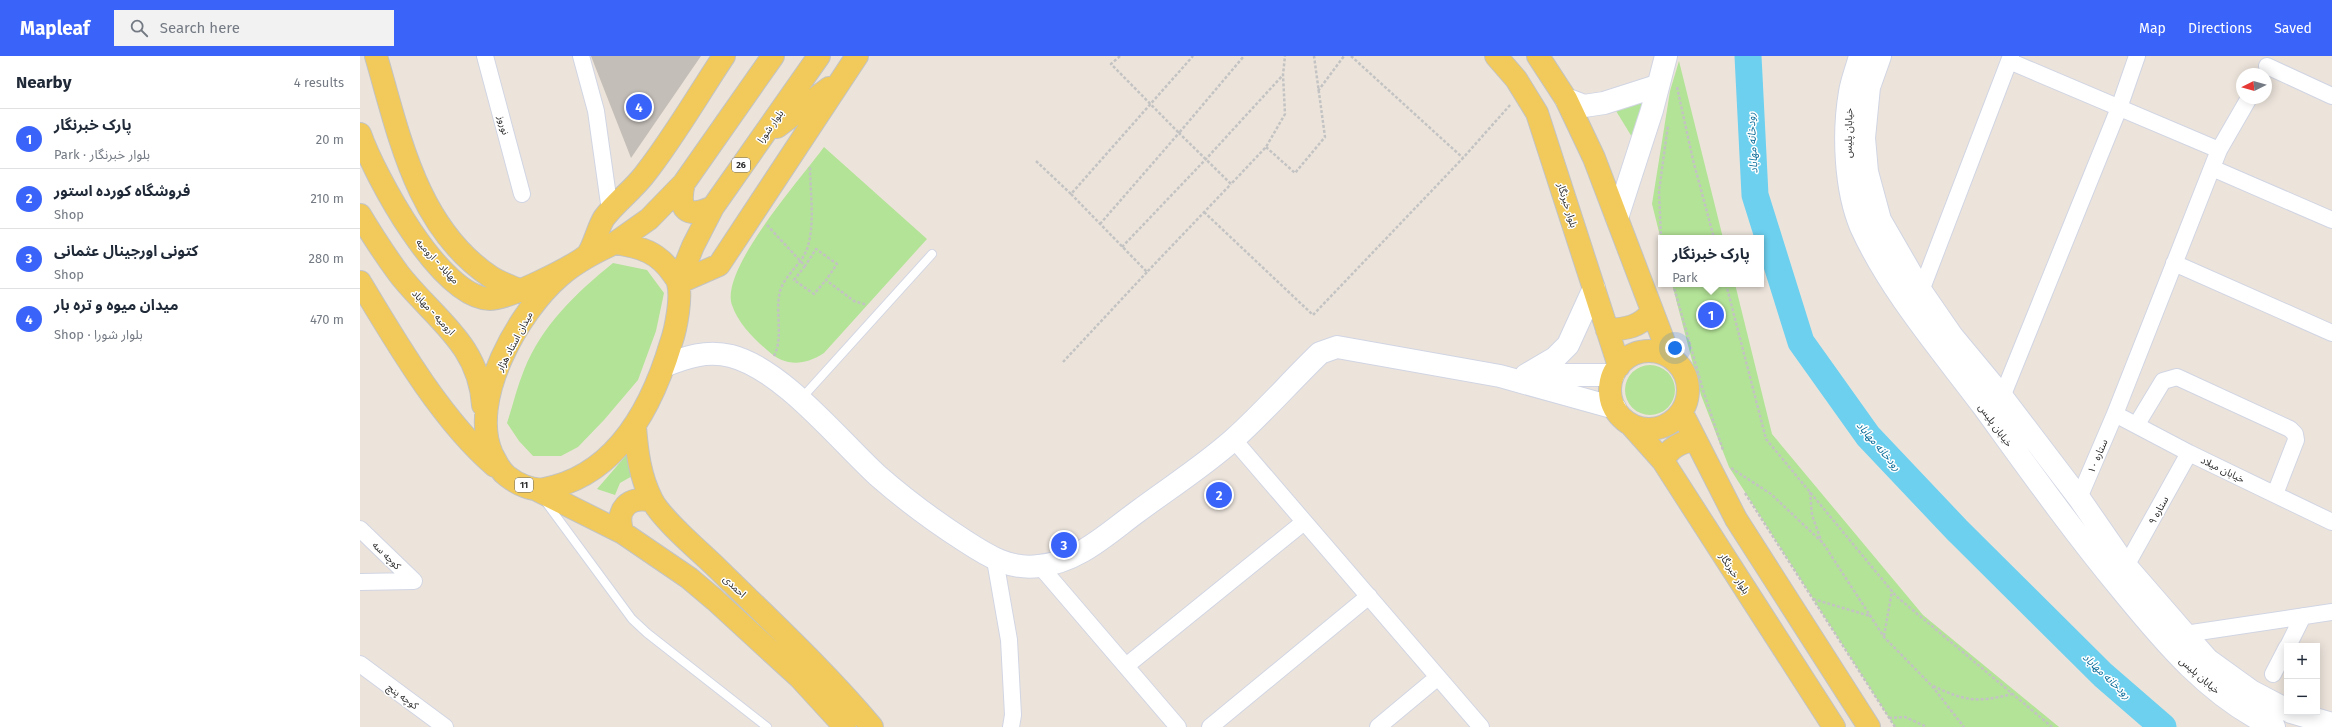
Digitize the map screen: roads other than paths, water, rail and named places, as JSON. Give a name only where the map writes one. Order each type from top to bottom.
[{"type":"main road","points":[[376,56],[403,151],[431,211],[446,235],[466,257],[492,277],[521,291]]},
{"type":"main road","points":[[588,255],[600,224],[610,211],[645,175],[724,56]]},
{"type":"main road","points":[[615,243],[650,219],[684,183],[773,56]]},
{"type":"main road","name":"بلوار شورا","points":[[678,282],[693,246],[713,207],[819,56]]},
{"type":"main road","points":[[615,243],[641,248],[665,262],[678,282],[719,265],[858,56]]},
{"type":"main road","name":"بلوار خبرنگار","points":[[1496,56],[1516,79],[1540,119],[1607,330],[1616,370]]},
{"type":"main road","points":[[1538,56],[1566,99],[1594,158],[1669,355]]},
{"type":"main road","points":[[763,137],[842,79]]},
{"type":"main road","name":"مهاباد - ارومیه","points":[[360,134],[372,166],[386,193],[413,234],[446,272],[464,289],[477,296],[490,299],[504,297],[521,291],[588,255]]},
{"type":"main road","points":[[684,183],[680,197],[683,207],[689,212],[700,214],[713,207]]},
{"type":"main road","name":"ارومیه - مهاباد","points":[[360,215],[399,274],[448,326],[465,348],[478,374],[482,392],[485,420]]},
{"type":"main road","name":"میدان استاد هژار","points":[[537,490],[515,482],[500,470],[487,443],[485,420],[491,385],[520,326],[535,302],[559,276],[588,255],[615,243]]},
{"type":"main road","points":[[360,282],[410,361],[454,424],[469,442],[500,470]]},
{"type":"main road","name":"11","points":[[537,490],[565,485],[594,468],[612,452],[635,426],[648,404],[664,366],[677,323],[678,282]]},
{"type":"main road","points":[[1607,330],[1634,327],[1643,322],[1652,312]]},
{"type":"main road","points":[[1647,350],[1669,355],[1678,362],[1688,382],[1689,393],[1682,413],[1672,422],[1662,427],[1652,429],[1630,424],[1621,417],[1615,408],[1611,392],[1616,370],[1626,358],[1636,352],[1647,350]]},
{"type":"main road","points":[[1682,413],[1736,520],[1869,727]]},
{"type":"main road","name":"بلوار خبرنگار","points":[[1630,424],[1664,461],[1834,727]]},
{"type":"main road","name":"احمدی","points":[[635,426],[642,477],[652,501],[686,538],[820,669],[872,727]]},
{"type":"main road","points":[[1664,461],[1667,453],[1674,446],[1695,439]]},
{"type":"main road","name":"11","points":[[537,490],[623,533],[663,559],[715,600],[800,678],[845,727]]},
{"type":"main road","points":[[623,533],[620,525],[621,515],[626,505],[633,500],[644,499],[652,501]]},
{"type":"street","name":"نوروز","points":[[485,56],[522,194]]},
{"type":"street","points":[[581,56],[596,111],[610,211]]},
{"type":"street","points":[[1617,218],[1635,166],[1670,86],[1666,56]]},
{"type":"street","name":"خیابان پلیس","points":[[1860,56],[1850,91],[1846,148],[1851,194],[1952,336],[2002,397],[2079,498],[2126,566],[2208,660],[2251,691],[2284,708]]},
{"type":"street","name":"خیابان پلیس","points":[[1880,56],[1869,87],[1864,138],[1871,223],[1893,284],[2089,550],[2163,640],[2213,688],[2257,719],[2274,727]]},
{"type":"street","points":[[2002,397],[2119,108],[2137,56]]},
{"type":"street","points":[[1921,291],[2010,58],[2119,108],[2219,150]]},
{"type":"street","points":[[2268,65],[2332,96]]},
{"type":"street","points":[[1566,99],[1584,106],[1604,103],[1670,86]]},
{"type":"street","name":"ستاره ۱۰","points":[[2079,498],[2115,414],[2219,150],[2246,104]]},
{"type":"street","points":[[2212,168],[2332,220]]},
{"type":"street","points":[[2174,263],[2332,333]]},
{"type":"street","points":[[1526,375],[1555,358],[1568,345],[1594,288]]},
{"type":"street","points":[[664,366],[694,355],[730,356],[748,362],[773,378],[800,400],[879,476],[955,535],[995,560],[1016,566],[1040,566],[1080,554],[1234,440],[1320,353],[1337,347],[1500,376],[1615,408]]},
{"type":"street","points":[[1500,376],[1616,370]]},
{"type":"street","points":[[2137,424],[2163,381],[2177,377],[2290,429],[2295,434],[2296,440],[2275,494]]},
{"type":"street","name":"خیابان میلاد","points":[[2115,414],[2137,424],[2189,453],[2332,522]]},
{"type":"street","points":[[1234,440],[1481,727]]},
{"type":"street","name":"ستاره ۹","points":[[2126,566],[2189,453]]},
{"type":"street","points":[[1126,666],[1304,522]]},
{"type":"street","name":"کوچه سه","points":[[360,529],[414,581],[360,582]]},
{"type":"street","points":[[995,560],[1009,640],[1013,715],[1011,727]]},
{"type":"street","points":[[1040,566],[1178,727]]},
{"type":"street","points":[[1210,727],[1369,596]]},
{"type":"street","points":[[2186,634],[2332,612]]},
{"type":"street","points":[[2289,643],[2304,616]]},
{"type":"street","points":[[2273,674],[2284,653]]},
{"type":"street","name":"کوچه پنچ","points":[[360,664],[445,727]]},
{"type":"street","points":[[1378,727],[1438,677]]},
{"type":"street","points":[[2301,715],[2332,724]]},
{"type":"lane","points":[[800,400],[932,254]]},
{"type":"lane","points":[[537,490],[632,618],[647,633],[767,727]]},
{"type":"waterway","name":"رودخانه مهاباد","points":[[1748,56],[1755,195],[1801,342],[1868,436],[1957,530],[2103,675],[2163,727]]},
{"type":"place","name":"میدان میوه و تره بار","points":[[639,107]]},
{"type":"place","name":"پارک خبرنگار","points":[[1711,315]]},
{"type":"place","name":"فروشگاه کورده استور","points":[[1219,495]]},
{"type":"place","name":"کتونی اورجینال عثمانی","points":[[1064,545]]}]
